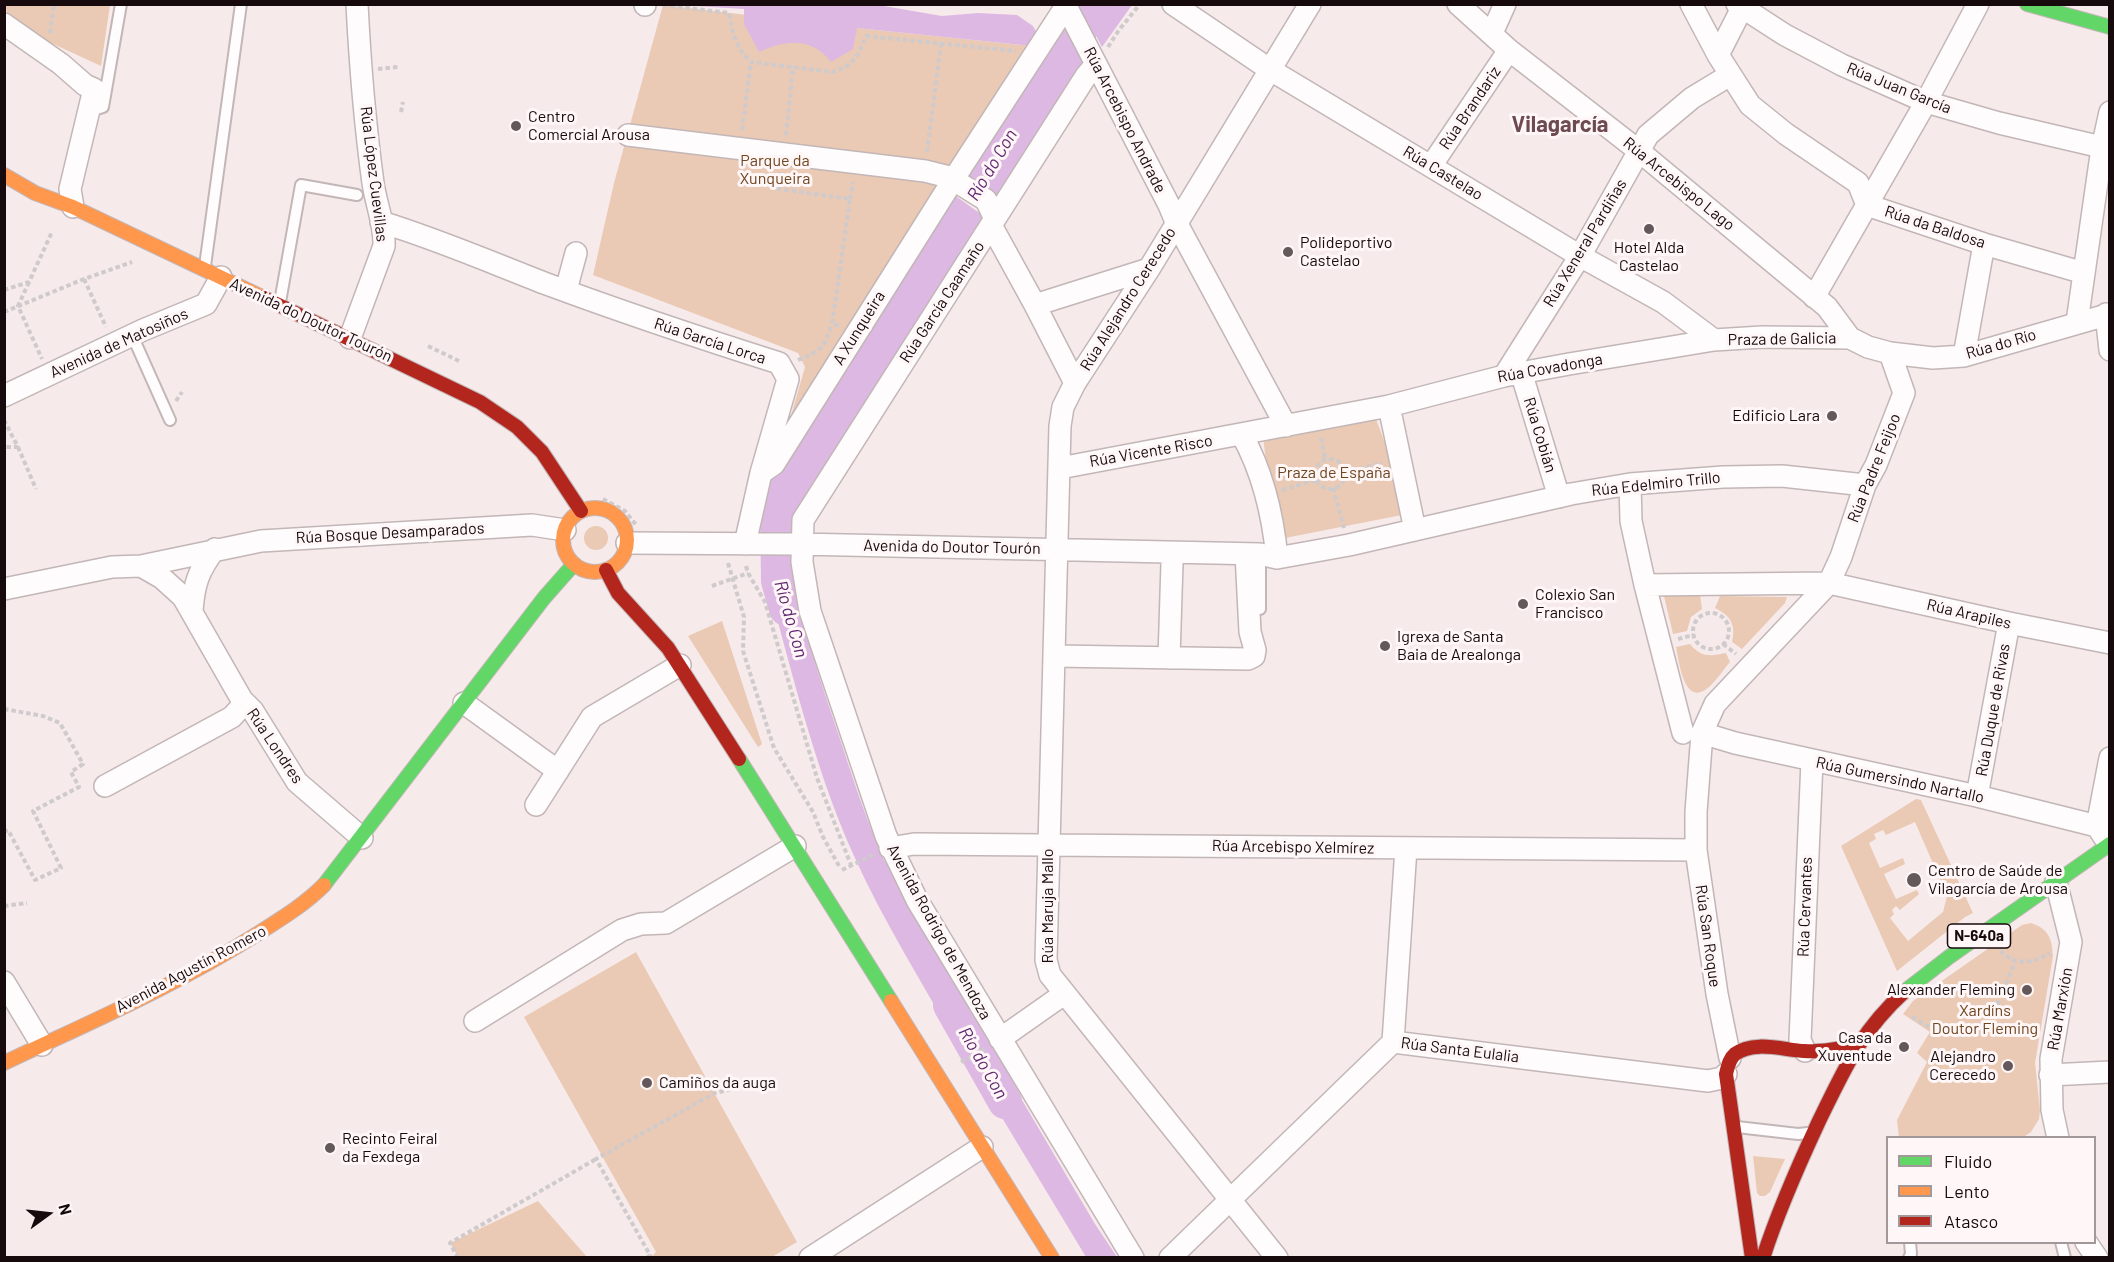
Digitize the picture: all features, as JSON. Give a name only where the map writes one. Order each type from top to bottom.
[{"type":"main road","points":[[2027,4],[2109,27]]},
{"type":"main road","points":[[2088,21],[2109,20]]},
{"type":"main road","name":"Avenida do Doutor Tourón","points":[[4,175],[35,193],[73,207],[480,402],[517,427],[542,452],[581,512]]},
{"type":"main road","points":[[600,508],[609,511],[623,524],[627,534],[627,543],[620,560],[606,570],[589,571],[574,564],[564,548],[563,539],[568,522],[581,512],[600,508]]},
{"type":"main road","name":"Avenida Agustín Romero","points":[[4,1063],[177,980],[261,933],[310,899],[362,838],[544,598],[574,564]]},
{"type":"main road","points":[[606,570],[618,593],[655,633],[680,665],[1052,1257]]},
{"type":"main road","name":"N-640a","points":[[1763,1257],[1770,1235],[1816,1129],[1859,1041],[1886,1009],[1908,988],[2109,845]]},
{"type":"main road","points":[[1728,1066],[1735,1053],[1749,1048],[1810,1051],[1845,1047],[1859,1041]]},
{"type":"main road","name":"Rúa San Roque","points":[[1728,1066],[1752,1257]]},
{"type":"street","name":"Rúa López Cuevillas","points":[[350,338],[384,246],[373,183],[359,54],[357,4]]},
{"type":"street","name":"Rúa Alejandro Cerecedo","points":[[1058,549],[1063,407],[1075,383],[1149,269],[1310,4]]},
{"type":"street","name":"Rúa Arcebispo Lago","points":[[1458,4],[1509,50],[1639,151],[1760,251]]},
{"type":"street","points":[[1492,33],[1505,4]]},
{"type":"street","name":"Rúa da Baldosa","points":[[1690,4],[1718,55],[1750,105],[1786,134],[1858,183],[1867,205],[1984,244],[2084,273]]},
{"type":"street","points":[[1814,297],[1926,102],[1978,4]]},
{"type":"street","name":"Rúa Arcebispo Andrade","points":[[1066,6],[1101,58],[1176,222],[1286,426]]},
{"type":"street","name":"A Xunqueira","points":[[761,473],[774,464],[1034,52],[1066,6]]},
{"type":"street","name":"Rúa Castelao","points":[[1179,6],[1269,69],[1580,256],[1663,302],[1714,340]]},
{"type":"street","points":[[1718,55],[1748,8]]},
{"type":"street","name":"Rúa Juan García","points":[[1748,8],[1785,35],[1842,65],[1926,102],[1999,123],[2106,148]]},
{"type":"street","points":[[4,24],[61,64],[85,85],[94,89],[70,189],[73,207]]},
{"type":"street","name":"Rúa Brandariz","points":[[1431,166],[1509,50]]},
{"type":"street","name":"Rúa García Caamaño","points":[[800,544],[803,520],[1086,76],[1101,58]]},
{"type":"street","name":"Rúa Xeneral Pardiñas","points":[[1513,374],[1648,135],[1673,112],[1730,75]]},
{"type":"street","points":[[2078,322],[2084,273],[2101,216],[2109,112]]},
{"type":"street","points":[[628,135],[925,171],[953,180],[986,200],[993,222],[1075,383]]},
{"type":"street","name":"Rúa García Lorca","points":[[381,222],[415,232],[653,322],[779,363],[788,379],[761,473],[750,544]]},
{"type":"street","points":[[1964,356],[1984,244]]},
{"type":"street","name":"Praza de Galicia","points":[[1760,251],[1827,307],[1850,338]]},
{"type":"street","points":[[566,290],[576,253]]},
{"type":"street","points":[[1035,304],[1149,269]]},
{"type":"street","name":"Avenida de Matosiños","points":[[4,396],[132,335],[206,304],[213,274]]},
{"type":"street","points":[[2108,314],[2109,350]]},
{"type":"street","name":"Rúa do Río","points":[[1890,353],[1933,358],[1964,356],[2108,314]]},
{"type":"street","name":"Praza de Galicia","points":[[1714,340],[1762,337],[1850,338],[1868,347],[1890,353]]},
{"type":"street","name":"Rúa Covadonga","points":[[1389,406],[1513,374],[1714,340]]},
{"type":"street","name":"Rúa Padre Feijoo","points":[[1692,733],[1715,704],[1829,583],[1841,557],[1865,485],[1876,465],[1904,393],[1890,353]]},
{"type":"street","name":"Rúa Cobián","points":[[1513,374],[1559,497]]},
{"type":"street","points":[[1054,656],[1248,659],[1254,656],[1255,650],[1250,632],[1261,555],[1275,540],[1252,453],[1242,435],[1389,406],[1415,530],[1349,545],[1261,555]]},
{"type":"street","name":"Rúa Vicente Risco","points":[[1060,468],[1242,435]]},
{"type":"street","name":"Rúa Edelmiro Trillo","points":[[1415,530],[1559,497],[1630,484],[1782,476],[1865,485]]},
{"type":"street","points":[[1630,484],[1631,521],[1645,585],[1692,733]]},
{"type":"street","name":"Rúa Bosque Desamparados","points":[[4,589],[112,567],[141,566],[215,549],[280,540],[532,525],[565,530]]},
{"type":"street","name":"Avenida do Doutor Tourón","points":[[627,543],[800,544],[1261,555]]},
{"type":"street","name":"Avenida Rodrigo de Mendoza","points":[[800,544],[810,611],[886,849],[917,900],[995,1042],[1133,1257]]},
{"type":"street","points":[[192,611],[196,579],[202,566],[215,549]]},
{"type":"street","name":"Rúa Maruja Mallo","points":[[1058,549],[1048,844],[1046,960],[1050,975],[1276,1257]]},
{"type":"street","points":[[1169,658],[1173,563]]},
{"type":"street","name":"Rúa Londres","points":[[141,566],[154,572],[173,586],[183,597],[242,700],[253,711],[297,782],[362,838]]},
{"type":"street","name":"Rúa Arapiles","points":[[1645,585],[1829,583],[2109,643]]},
{"type":"street","name":"Rúa Duque de Rivas","points":[[1977,796],[2009,623]]},
{"type":"street","points":[[536,805],[592,717],[680,665]]},
{"type":"street","name":"Rúa Londres","points":[[105,786],[232,717],[241,707],[242,700]]},
{"type":"street","points":[[464,702],[558,771]]},
{"type":"street","name":"Rúa Gumersindo Nartallo","points":[[1692,733],[1977,796],[2097,826]]},
{"type":"street","name":"Rúa San Roque","points":[[1692,733],[1696,850],[1728,1066]]},
{"type":"street","points":[[2109,758],[2097,826],[2109,845]]},
{"type":"street","name":"Rúa Cervantes","points":[[1810,1051],[1800,1040],[1812,761]]},
{"type":"street","name":"Rúa Arcebispo Xelmírez","points":[[886,849],[914,844],[1048,844],[1696,850]]},
{"type":"street","points":[[475,1021],[622,930],[641,924],[666,923],[795,846]]},
{"type":"street","points":[[1393,1042],[1406,848]]},
{"type":"street","name":"Rúa Marxión","points":[[2056,882],[2071,942],[2051,1059],[2052,1110],[2057,1136]]},
{"type":"street","points":[[4,982],[42,1045]]},
{"type":"street","points":[[995,1042],[1064,994]]},
{"type":"street","name":"Rúa Santa Eulalia","points":[[1170,1257],[1393,1042],[1708,1081],[1722,1078],[1728,1066]]},
{"type":"street","points":[[1810,1051],[1823,1054],[1831,1062],[1833,1071],[1820,1104],[1816,1129]]},
{"type":"street","points":[[2050,1075],[2109,1072]]},
{"type":"street","points":[[810,1257],[982,1148]]},
{"type":"street","points":[[1741,1174],[1755,1204],[1765,1209],[1774,1202],[1799,1168]]},
{"type":"street","points":[[2087,1244],[2097,1257]]},
{"type":"lane","points":[[90,111],[103,107],[122,4]]},
{"type":"lane","points":[[213,274],[241,4]]},
{"type":"lane","points":[[280,305],[302,185],[357,195]]},
{"type":"lane","points":[[132,335],[170,420]]},
{"type":"lane","points":[[1260,609],[1261,555]]},
{"type":"lane","points":[[1734,1126],[1798,1134],[1816,1129]]},
{"type":"path","points":[[49,42],[54,4]]},
{"type":"path","points":[[1101,58],[1119,30],[1140,4]]},
{"type":"path","points":[[663,5],[729,13],[733,34],[741,51],[751,62],[832,72],[844,68],[858,56],[866,36],[1034,52]]},
{"type":"path","points":[[925,171],[941,43]]},
{"type":"path","points":[[740,148],[751,62]]},
{"type":"path","points":[[378,69],[398,67]]},
{"type":"path","points":[[793,67],[778,189],[850,199],[832,324],[818,352],[798,361]]},
{"type":"path","points":[[401,112],[403,102]]},
{"type":"path","points":[[45,365],[18,306],[52,232]]},
{"type":"path","points":[[4,312],[84,279],[129,264]]},
{"type":"path","points":[[84,279],[110,335]]},
{"type":"path","points":[[4,290],[29,282]]},
{"type":"path","points":[[832,324],[857,332]]},
{"type":"path","points":[[4,420],[36,489]]},
{"type":"path","points":[[4,447],[18,447]]},
{"type":"path","points":[[1345,473],[1401,458]]},
{"type":"path","points":[[1325,459],[1342,464],[1345,473],[1342,482],[1333,488],[1323,487],[1316,480],[1314,475],[1317,465],[1325,459]]},
{"type":"path","points":[[1277,491],[1316,480]]},
{"type":"path","points":[[1333,488],[1346,534]]},
{"type":"path","points":[[727,555],[745,624],[743,651],[774,748],[813,812],[823,837],[842,870],[886,849]]},
{"type":"path","points":[[746,566],[765,602],[818,778],[851,865]]},
{"type":"path","points":[[712,586],[748,573]]},
{"type":"path","points":[[1714,613],[1724,618],[1729,628],[1724,644],[1708,649],[1695,640],[1692,630],[1699,616],[1714,613]]},
{"type":"path","points":[[1724,644],[1741,659]]},
{"type":"path","points":[[4,709],[43,716],[60,723],[83,764],[71,772],[79,787],[33,811],[61,868],[35,880],[8,830],[4,832]]},
{"type":"path","points":[[4,906],[27,903]]},
{"type":"path","points":[[1996,946],[2015,962],[2027,963],[2039,959],[2056,948]]},
{"type":"path","points":[[1905,1013],[1931,1028],[1955,1035],[1974,1034],[1984,1030],[1990,1022],[2015,962]]},
{"type":"path","points":[[961,1062],[995,1042]]},
{"type":"path","points":[[458,1257],[450,1243],[715,1093],[752,1080]]},
{"type":"path","points":[[596,1159],[650,1255],[647,1257]]},
{"type":"green space","points":[[5,4],[110,5],[101,66],[49,42],[7,13]]},
{"type":"green space","name":"Parque da Xunqueira","points":[[663,5],[1032,46],[798,423],[790,419],[805,367],[798,353],[593,275],[614,183]]},
{"type":"green space","name":"Praza de España","points":[[1372,409],[1412,513],[1275,540],[1263,436]]},
{"type":"green space","points":[[596,526],[605,529],[608,538],[605,547],[596,550],[587,547],[584,538],[587,529]]},
{"type":"green space","points":[[1700,595],[1702,609],[1691,617],[1687,631],[1673,634],[1664,596]]},
{"type":"green space","points":[[1720,596],[1787,597],[1785,603],[1742,649],[1732,642],[1731,622],[1725,614],[1715,608]]},
{"type":"green space","points":[[722,621],[762,744],[758,747],[688,636]]},
{"type":"green space","points":[[1690,644],[1698,652],[1706,655],[1726,653],[1730,662],[1712,684],[1701,692],[1694,692],[1688,688],[1681,672],[1676,647]]},
{"type":"green space","points":[[1916,799],[1921,800],[1973,913],[1897,971],[1841,846]],"holes":[[[1915,822],[1947,896],[1943,912],[1908,941],[1890,918],[1896,906],[1900,910],[1919,894],[1917,890],[1896,899],[1884,874],[1905,864],[1903,858],[1880,868],[1869,843],[1876,839],[1874,834],[1883,830],[1886,835]]]},
{"type":"green space","name":"Xardíns Doutor Fleming","points":[[2031,923],[2046,932],[2052,945],[2053,956],[2035,1063],[2039,1119],[2031,1132],[2025,1136],[1899,1136],[1897,1120],[1927,1062],[1917,1053],[1930,1032],[1903,1014],[1913,1001],[2022,925]]},
{"type":"green space","points":[[636,952],[797,1242],[772,1257],[651,1257],[656,1252],[524,1017]]},
{"type":"green space","points":[[1753,1156],[1785,1159],[1770,1192],[1765,1196],[1757,1193]]},
{"type":"green space","points":[[538,1201],[587,1257],[458,1257],[450,1243]]},
{"type":"water","points":[[663,4],[872,4],[942,16],[978,13],[1017,15],[1033,26],[1038,35],[1032,46],[857,28],[853,49],[831,62],[824,54],[807,44],[788,43],[759,52],[744,24],[744,9]]},
{"type":"water","points":[[1080,5],[1132,5],[1102,47]]},
{"type":"water","points":[[1061,23],[1084,66],[997,200],[962,176]]},
{"type":"water","points":[[950,192],[985,217],[797,508],[795,521],[760,522],[765,494],[772,476]]},
{"type":"water","points":[[762,564],[794,565],[801,608],[824,692],[876,843],[985,1037],[961,1052],[878,906],[839,821],[814,749]]},
{"type":"water","points":[[996,1056],[1095,1224],[1117,1257],[1086,1257],[972,1068]]},
{"type":"waterway","name":"Río do Con","points":[[1045,82],[1098,4]]},
{"type":"waterway","name":"Río do Con","points":[[784,475],[777,509],[778,581],[786,609]]},
{"type":"waterway","name":"Río do Con","points":[[950,1005],[1005,1102]]},
{"type":"traffic: fast","points":[[2027,4],[2110,27]]},
{"type":"traffic: fast","points":[[324,885],[544,598],[574,564]]},
{"type":"traffic: fast","points":[[739,759],[891,1001]]},
{"type":"traffic: fast","points":[[1905,991],[1949,957],[2110,844]]},
{"type":"traffic: slow","points":[[4,175],[35,193],[73,207],[262,297]]},
{"type":"traffic: slow","points":[[595,508],[613,514],[621,522],[627,540],[621,558],[613,566],[595,572],[577,566],[569,558],[563,540],[569,522],[577,514],[595,508]]},
{"type":"traffic: slow","points":[[4,1063],[131,1003],[224,954],[282,918],[308,900],[324,885]]},
{"type":"traffic: slow","points":[[891,1001],[1052,1258]]},
{"type":"traffic: jam","points":[[262,297],[480,402],[517,427],[542,452],[581,511]]},
{"type":"traffic: jam","points":[[606,570],[618,593],[668,648],[739,759]]},
{"type":"traffic: jam","points":[[1763,1258],[1796,1172],[1846,1067],[1876,1021],[1905,991]]},
{"type":"traffic: jam","points":[[1752,1258],[1726,1074],[1730,1060],[1735,1054],[1751,1047],[1818,1051],[1832,1050],[1859,1041]]},
{"type":"place","name":"Centro Comercial Arousa","points":[[516,126]]},
{"type":"place","name":"Hotel Alda Castelao","points":[[1649,229]]},
{"type":"place","name":"Polideportivo Castelao","points":[[1288,252]]},
{"type":"place","name":"Edificio Lara","points":[[1832,416]]},
{"type":"place","name":"Colexio San Francisco","points":[[1523,604]]},
{"type":"place","name":"Igrexa de Santa Baia de Arealonga","points":[[1385,646]]},
{"type":"place","name":"Centro de Saúde de Vilagarcía de Arousa","points":[[1914,880]]},
{"type":"place","name":"Alexander Fleming","points":[[2027,990]]},
{"type":"place","name":"Casa da Xuventude","points":[[1904,1047]]},
{"type":"place","name":"Alejandro Cerecedo","points":[[2008,1066]]},
{"type":"place","name":"Camiños da auga","points":[[647,1083]]},
{"type":"place","name":"Recinto Feiral da Fexdega","points":[[330,1148]]},
{"type":"district","name":"Vilagarcía","points":[[1560,125]]}]
